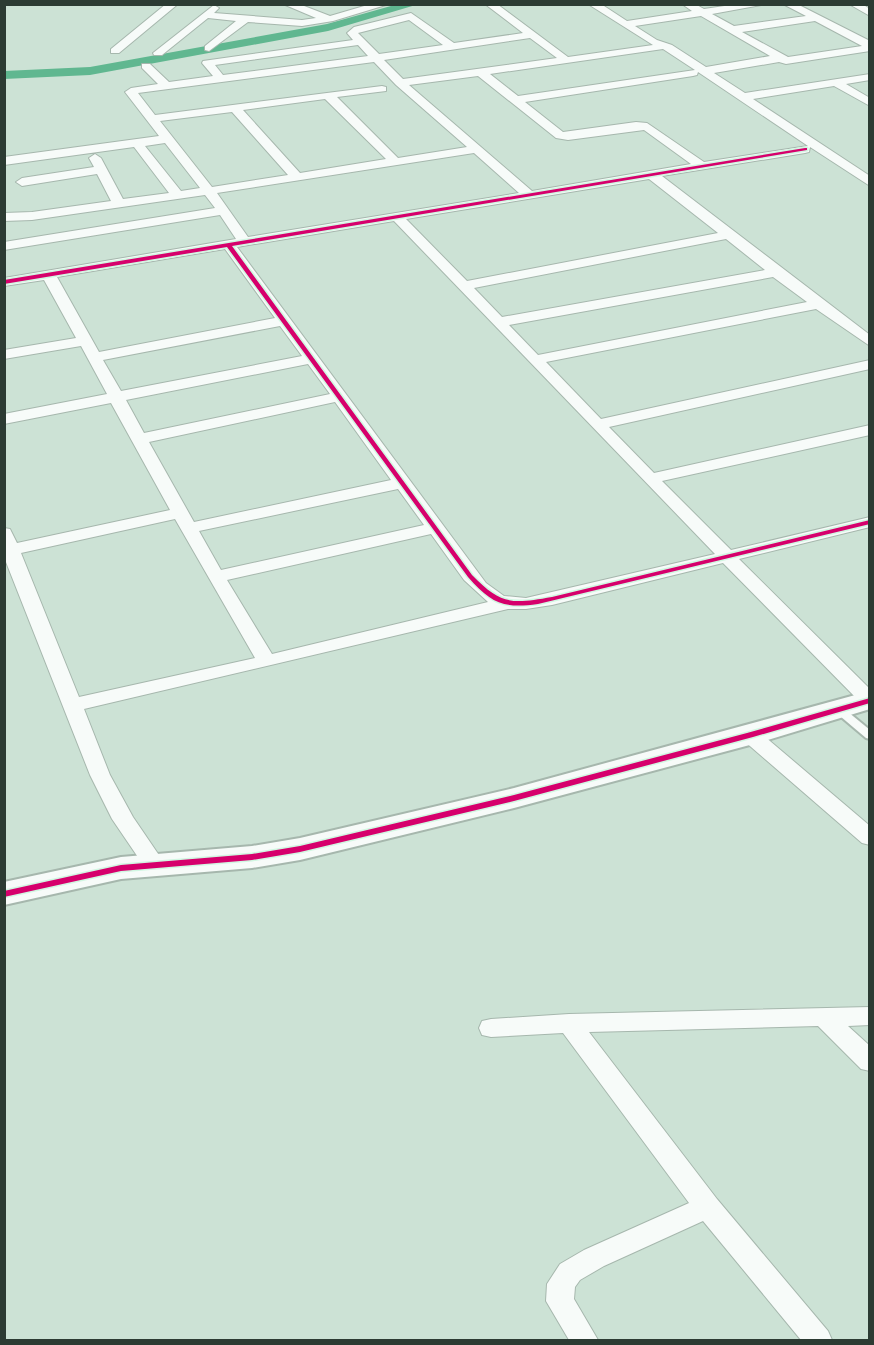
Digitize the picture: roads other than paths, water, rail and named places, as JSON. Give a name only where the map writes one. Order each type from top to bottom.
[{"type":"street","points":[[115,51],[173,4]]},
{"type":"street","points":[[158,53],[219,4]]},
{"type":"street","points":[[350,4],[365,10]]},
{"type":"street","points":[[205,15],[302,23],[328,19],[384,4]]},
{"type":"street","points":[[490,4],[567,61]]},
{"type":"street","points":[[593,4],[698,72],[742,97],[870,182]]},
{"type":"street","points":[[687,4],[786,61],[870,47]]},
{"type":"street","points":[[626,24],[762,4]]},
{"type":"street","points":[[788,4],[870,47]]},
{"type":"street","points":[[854,4],[870,13]]},
{"type":"street","points":[[297,5],[328,19]]},
{"type":"street","points":[[451,46],[411,16],[352,33],[358,42],[400,83],[528,194]]},
{"type":"street","points":[[730,30],[817,18]]},
{"type":"street","points":[[209,48],[245,19]]},
{"type":"street","points":[[504,604],[483,591],[400,483],[283,321],[236,243],[224,211],[131,92],[531,35]]},
{"type":"street","points":[[220,78],[204,60],[358,42]]},
{"type":"street","points":[[400,83],[567,61],[655,45]]},
{"type":"street","points":[[515,100],[781,58]]},
{"type":"street","points":[[146,66],[167,86]]},
{"type":"street","points":[[480,72],[563,136],[636,126],[647,127],[700,165]]},
{"type":"street","points":[[698,72],[805,149],[870,192]]},
{"type":"street","points":[[742,97],[870,77]]},
{"type":"street","points":[[835,82],[870,103]]},
{"type":"street","points":[[152,119],[382,89]]},
{"type":"street","points":[[328,95],[396,162]]},
{"type":"street","points":[[235,108],[298,178]]},
{"type":"street","points":[[4,161],[167,139]]},
{"type":"street","points":[[137,143],[178,195]]},
{"type":"street","points":[[4,217],[32,216],[208,191],[477,149]]},
{"type":"street","points":[[4,282],[805,149]]},
{"type":"street","points":[[90,151],[119,203]]},
{"type":"street","points":[[854,171],[870,169]]},
{"type":"street","points":[[22,182],[101,170]]},
{"type":"street","points":[[650,173],[870,342]]},
{"type":"street","points":[[4,246],[224,211]]},
{"type":"street","points":[[4,894],[121,868],[241,859],[300,849],[514,798],[750,735],[869,700],[650,479],[396,216]]},
{"type":"street","points":[[464,286],[728,235]]},
{"type":"street","points":[[499,322],[776,272]]},
{"type":"street","points":[[48,274],[184,521],[267,662]]},
{"type":"street","points":[[535,360],[819,304]]},
{"type":"street","points":[[94,357],[283,321]]},
{"type":"street","points":[[4,355],[85,341]]},
{"type":"street","points":[[4,419],[311,359]]},
{"type":"street","points":[[598,425],[870,364]]},
{"type":"street","points":[[139,439],[338,397]]},
{"type":"street","points":[[650,479],[870,430]]},
{"type":"street","points":[[154,864],[123,819],[100,775],[8,541],[184,521],[400,483]]},
{"type":"street","points":[[73,705],[267,662],[504,604],[518,605],[552,599],[870,522]]},
{"type":"street","points":[[216,577],[434,528]]},
{"type":"street","points":[[750,735],[870,838]]},
{"type":"street","points":[[491,1028],[568,1023],[870,1016]]},
{"type":"street","points":[[825,1018],[870,1062]]},
{"type":"street","points":[[568,1023],[707,1207],[818,1341]]},
{"type":"street","points":[[584,1341],[560,1301],[561,1284],[570,1272],[594,1258],[707,1207]]},
{"type":"lane","points":[[838,709],[870,736]]},
{"type":"waterway","points":[[4,75],[90,71],[328,27],[413,4]]}]
